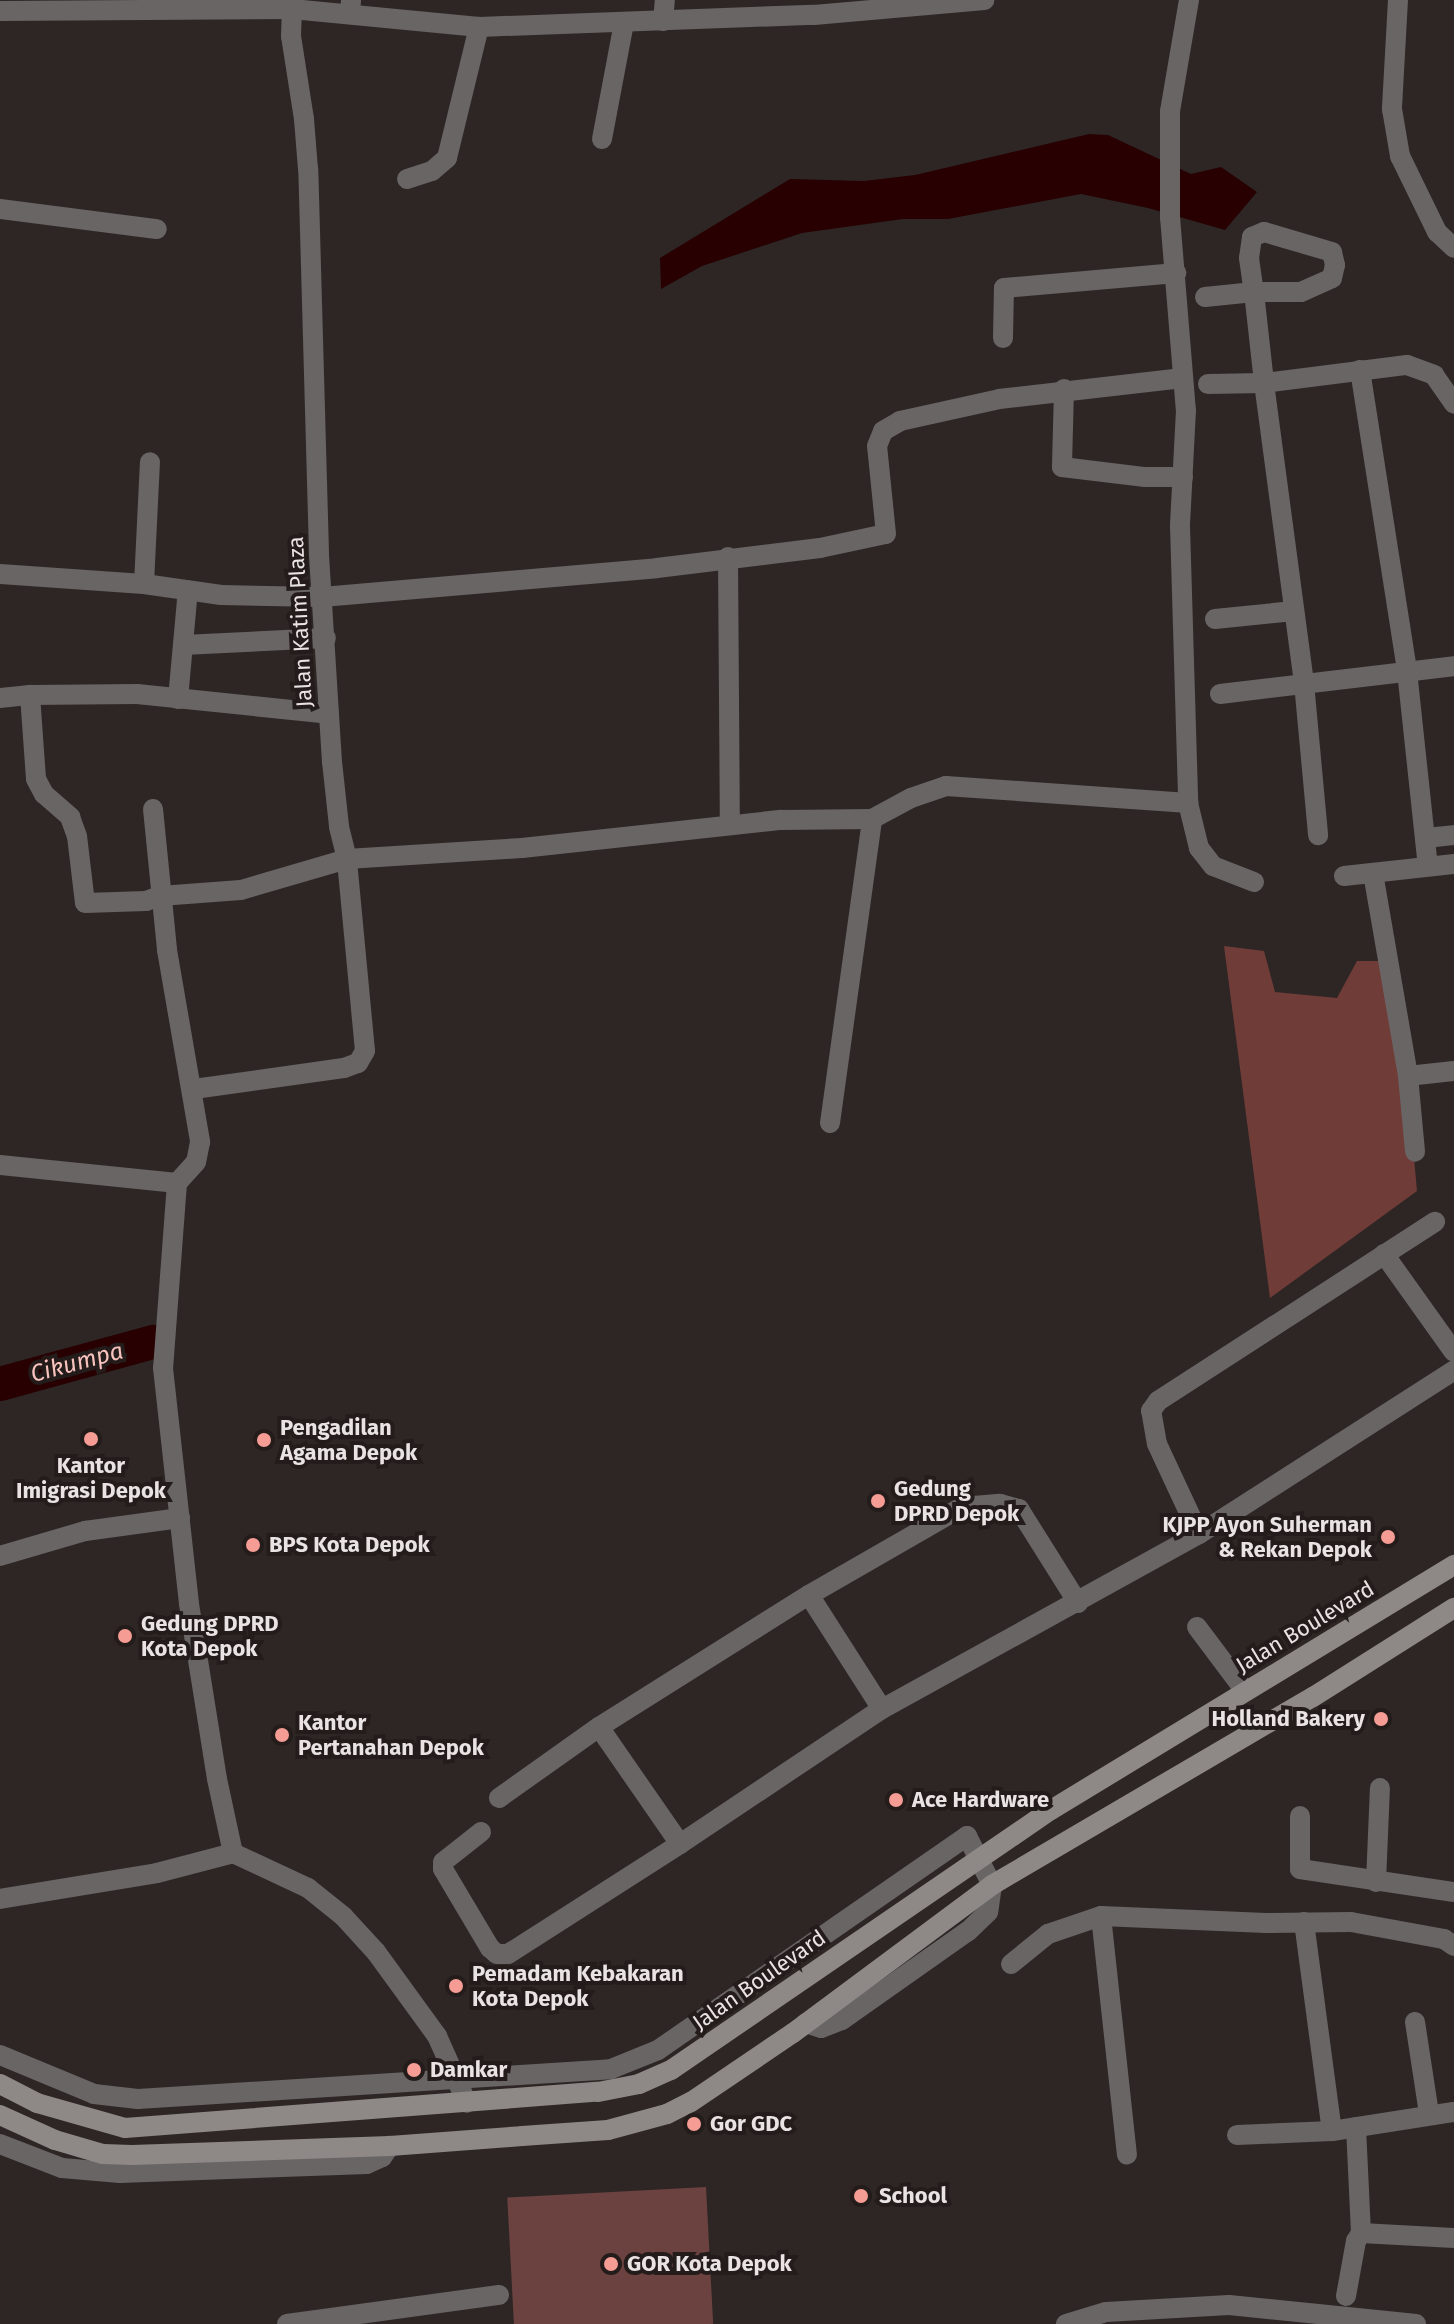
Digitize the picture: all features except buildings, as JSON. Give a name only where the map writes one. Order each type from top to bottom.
[{"type":"main road","name":"Jalan Boulevard","points":[[0,2084],[37,2103],[125,2128],[598,2092],[639,2084],[671,2070],[978,1857],[1454,1565]]},
{"type":"main road","points":[[0,2115],[55,2140],[103,2154],[390,2146],[608,2130],[667,2114],[691,2102],[806,2023],[992,1885],[1313,1697],[1454,1608]]},
{"type":"main road","points":[[513,2099],[522,2136]]},
{"type":"street","points":[[0,11],[85,4],[292,9],[351,6],[479,27],[624,23],[664,10],[814,15],[984,0]]},
{"type":"street","points":[[1189,0],[1170,111],[1170,217],[1186,410],[1180,609],[1189,743],[1188,803],[1199,848],[1213,866],[1254,882]]},
{"type":"street","points":[[1398,0],[1392,109],[1400,156],[1437,232],[1454,248]]},
{"type":"street","name":"Jalan Katim Plaza","points":[[194,1089],[358,1063],[365,1051],[347,859],[339,826],[329,714],[322,597],[308,169],[291,36],[292,9]]},
{"type":"street","points":[[602,139],[624,23]]},
{"type":"street","points":[[407,179],[432,171],[447,158],[479,27]]},
{"type":"street","points":[[0,209],[157,229]]},
{"type":"street","points":[[1003,338],[1004,288],[1176,273]]},
{"type":"street","points":[[1205,297],[1254,292],[1304,683],[1318,835]]},
{"type":"street","points":[[1208,384],[1264,383],[1407,365],[1434,375],[1454,404]]},
{"type":"street","points":[[1360,370],[1407,671],[1428,866]]},
{"type":"street","points":[[0,574],[144,584],[221,595],[322,597],[657,568],[820,548],[886,534],[877,446],[883,431],[900,421],[947,408],[1064,389],[1183,378]]},
{"type":"street","points":[[1064,389],[1062,467],[1145,477],[1183,477]]},
{"type":"street","points":[[144,584],[150,462]]},
{"type":"street","points":[[728,557],[730,824]]},
{"type":"street","points":[[178,699],[188,590]]},
{"type":"street","points":[[1215,619],[1294,611]]},
{"type":"street","points":[[183,645],[326,638]]},
{"type":"street","points":[[1220,694],[1454,666]]},
{"type":"street","points":[[0,698],[137,694],[329,714]]},
{"type":"street","points":[[30,695],[36,779],[44,794],[70,817],[77,836],[85,903],[146,901],[160,896],[241,890],[347,859],[522,848],[730,824],[872,819],[911,798],[946,786],[1188,803]]},
{"type":"street","points":[[153,809],[160,896],[194,1089],[200,1142],[196,1162],[177,1183],[163,1368],[189,1604],[217,1779],[233,1853]]},
{"type":"street","points":[[830,1123],[872,819]]},
{"type":"street","points":[[1426,838],[1454,835]]},
{"type":"street","points":[[1344,876],[1454,864]]},
{"type":"street","points":[[1373,873],[1408,1076],[1415,1152]]},
{"type":"street","points":[[1408,1076],[1454,1071]]},
{"type":"street","points":[[0,1165],[177,1183]]},
{"type":"street","points":[[1199,1534],[1157,1444],[1151,1411],[1158,1401],[1435,1222]]},
{"type":"street","points":[[1384,1254],[1454,1352]]},
{"type":"street","points":[[481,1832],[443,1862],[443,1869],[490,1948],[497,1954],[508,1954],[882,1709],[1199,1534],[1454,1370]]},
{"type":"street","points":[[499,1798],[599,1727],[809,1595],[962,1507],[1000,1504],[1019,1509],[1078,1603]]},
{"type":"street","points":[[0,1556],[85,1531],[180,1518]]},
{"type":"street","points":[[809,1595],[882,1709]]},
{"type":"street","points":[[1197,1627],[1245,1691]]},
{"type":"street","points":[[599,1727],[680,1844]]},
{"type":"street","points":[[1376,1882],[1380,1788]]},
{"type":"street","points":[[1300,1816],[1300,1869],[1454,1892]]},
{"type":"street","points":[[0,2055],[94,2094],[138,2099],[611,2069],[658,2050],[967,1836],[992,1885]]},
{"type":"street","points":[[0,1899],[157,1873],[233,1853],[308,1888],[343,1916],[411,1997],[437,2036],[467,2103]]},
{"type":"street","points":[[1101,1916],[1127,2155]]},
{"type":"street","points":[[1011,1964],[1048,1934],[1101,1916],[1351,1922],[1444,1939],[1454,1946]]},
{"type":"street","points":[[1304,1922],[1332,2131]]},
{"type":"street","points":[[1415,2022],[1429,2114]]},
{"type":"street","points":[[1237,2135],[1332,2131],[1454,2112]]},
{"type":"street","points":[[1346,2296],[1356,2241],[1361,2233],[1356,2127]]},
{"type":"street","points":[[0,2144],[62,2168],[120,2173],[367,2164],[382,2157],[390,2146]]},
{"type":"street","points":[[1361,2233],[1454,2239]]},
{"type":"street","points":[[287,2324],[499,2295]]},
{"type":"street","points":[[1066,2324],[1106,2312],[1229,2305],[1416,2324]]},
{"type":"shaded area","points":[[1089,134],[1108,135],[1191,174],[1221,167],[1257,192],[1225,230],[1148,208],[1081,194],[948,219],[903,219],[802,233],[702,266],[661,289],[660,258],[790,179],[864,181],[915,175]]},
{"type":"shaded area","points":[[1224,946],[1264,951],[1275,992],[1337,998],[1357,961],[1396,961],[1417,1191],[1270,1298]]},
{"type":"shaded area","name":"GOR Kota Depok","points":[[706,2187],[713,2324],[514,2324],[507,2197]]},
{"type":"waterway","name":"Cikumpa","points":[[0,1384],[153,1342]]},
{"type":"place","name":"Kantor Imigrasi Depok","points":[[91,1439]]},
{"type":"place","name":"Pengadilan Agama Depok","points":[[264,1440]]},
{"type":"place","name":"Gedung DPRD Depok","points":[[878,1501]]},
{"type":"place","name":"KJPP Ayon Suherman & Rekan Depok","points":[[1388,1537]]},
{"type":"place","name":"BPS Kota Depok","points":[[253,1545]]},
{"type":"place","name":"Gedung DPRD Kota Depok","points":[[125,1636]]},
{"type":"place","name":"Holland Bakery","points":[[1381,1719]]},
{"type":"place","name":"Kantor Pertanahan Depok","points":[[282,1735]]},
{"type":"place","name":"Ace Hardware","points":[[896,1800]]},
{"type":"place","name":"Pemadam Kebakaran Kota Depok","points":[[456,1986]]},
{"type":"place","name":"Damkar","points":[[414,2070]]},
{"type":"place","name":"Gor GDC","points":[[694,2124]]},
{"type":"place","name":"School","points":[[861,2196]]},
{"type":"place","name":"GOR Kota Depok","points":[[611,2264]]}]
